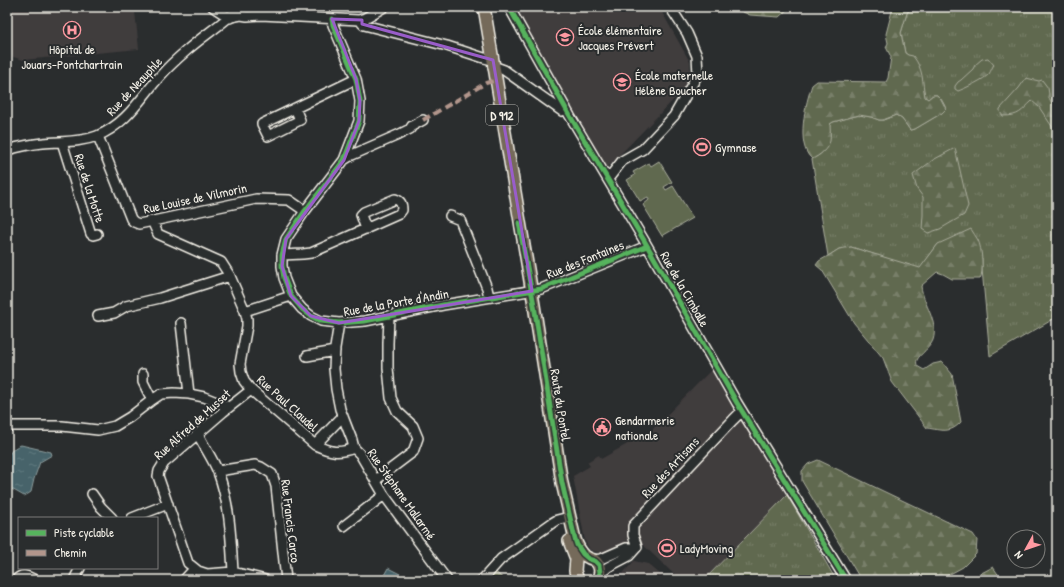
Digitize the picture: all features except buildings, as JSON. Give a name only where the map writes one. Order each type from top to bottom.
[{"type":"main road","name":"Route du Pontel","points":[[484,7],[532,291],[562,483],[575,539],[580,550],[599,566],[600,569],[598,577]]},
{"type":"main road","name":"Route du Pontel","points":[[562,483],[563,506],[570,541],[576,560],[577,576]]},
{"type":"main road","name":"Route du Pontel","points":[[577,576],[580,561],[584,559],[591,559]]},
{"type":"street","points":[[214,7],[230,18],[241,15],[261,15],[351,20],[362,20],[384,7]]},
{"type":"street","name":"Rue de Neauphle","points":[[7,150],[43,143],[86,139],[98,136],[111,129],[124,119],[162,74],[181,56],[198,41],[230,18],[240,7]]},
{"type":"street","name":"Rue de la Cimballe","points":[[509,7],[742,411],[846,580]]},
{"type":"street","points":[[608,179],[622,161],[643,148],[674,116],[698,74],[697,56],[687,33],[670,7]]},
{"type":"street","name":"Rue de la Porte d'Andin","points":[[332,19],[333,25],[356,79],[360,101],[359,121],[344,160],[305,211],[286,239],[282,255],[282,266],[284,278],[291,296],[302,309],[311,316],[321,321],[339,323],[365,321],[443,305],[532,291]]},
{"type":"street","points":[[362,20],[364,25],[447,46],[484,58],[504,70],[562,111],[566,108]]},
{"type":"street","points":[[295,108],[356,79]]},
{"type":"street","points":[[344,160],[410,129],[412,126],[423,120]]},
{"type":"street","name":"Rue Louise de Vilmorin","points":[[98,136],[131,218],[134,222],[139,224],[256,199],[290,200],[305,211]]},
{"type":"street","name":"Rue de la Motte","points":[[62,142],[91,234],[97,234]]},
{"type":"street","points":[[450,216],[460,220],[487,288],[489,297]]},
{"type":"street","name":"Rue Paul Claudel","points":[[152,221],[158,234],[221,262],[230,276],[247,319],[240,368],[244,381],[251,390],[315,445],[336,452],[345,452],[354,448]]},
{"type":"street","points":[[282,255],[311,253],[366,229]]},
{"type":"street","name":"Rue des Fontaines","points":[[532,291],[541,290],[647,246]]},
{"type":"street","points":[[98,316],[114,313],[126,306],[160,298],[230,276]]},
{"type":"street","points":[[245,311],[291,296]]},
{"type":"street","points":[[376,480],[413,452],[418,438],[413,426],[397,411],[391,398],[388,368],[389,316]]},
{"type":"street","points":[[181,323],[189,394]]},
{"type":"street","name":"Rue Stéphane Mallarmé","points":[[339,323],[334,369],[336,390],[340,409],[354,448],[360,454],[384,495],[447,580]]},
{"type":"street","points":[[307,356],[335,351]]},
{"type":"street","points":[[142,374],[143,382],[152,400]]},
{"type":"street","name":"Rue Alfred de Musset","points":[[194,569],[188,563],[159,481],[159,471],[164,463],[251,390]]},
{"type":"street","points":[[7,425],[62,426],[98,430],[115,426],[161,394],[189,394],[229,407]]},
{"type":"street","name":"Rue des Artisans","points":[[637,547],[633,535],[633,526],[742,411]]},
{"type":"street","points":[[315,445],[343,416]]},
{"type":"street","points":[[198,434],[218,471],[226,499],[233,572]]},
{"type":"street","name":"Rue Francis Carco","points":[[218,471],[255,465],[272,474],[276,486],[286,580]]},
{"type":"street","points":[[92,494],[101,507],[111,517]]},
{"type":"street","points":[[344,526],[384,495]]},
{"type":"street","points":[[135,517],[168,504]]},
{"type":"street","points":[[482,580],[501,559],[552,523],[565,518]]},
{"type":"street","points":[[591,559],[601,559],[626,548],[637,547]]},
{"type":"street","points":[[598,577],[608,567],[629,556],[637,547]]},
{"type":"street","points":[[74,580],[80,569]]},
{"type":"street","points":[[184,580],[194,569],[207,574],[233,572],[266,580]]},
{"type":"street","points":[[16,580],[20,576],[25,575],[33,579]]},
{"type":"highlighted area","points":[[332,19],[362,20],[362,24],[493,60],[532,291],[339,323],[311,316],[291,296],[282,266],[286,239],[344,160],[359,121],[360,101],[356,79]]},
{"type":"shaded area","name":"Hôpital de Jouars-Pontchartrain","points":[[7,7],[147,7],[147,10],[135,12],[139,49],[23,60],[7,55]]},
{"type":"shaded area","name":"École maternelle Hélène Boucher","points":[[513,7],[659,7],[690,62],[690,75],[684,89],[607,168]]},
{"type":"shaded area","points":[[712,369],[787,495],[704,580],[680,580],[640,542],[618,547],[602,554],[590,550],[585,541],[573,476],[590,466],[587,462],[599,455],[601,459],[652,430]]},
{"type":"shaded area","points":[[634,561],[648,564],[667,580],[617,580]]},
{"type":"green space","points":[[731,7],[790,7],[779,17],[750,15]]},
{"type":"green space","points":[[893,7],[911,7],[907,13],[901,33],[905,53],[913,56],[917,61],[922,76],[925,97],[928,99],[933,95],[937,95],[941,99],[946,109],[915,129],[910,130],[902,119],[896,115],[879,120],[859,115],[833,122],[830,124],[829,144],[823,152],[812,159],[804,144],[803,123],[812,85],[817,81],[886,82],[891,57],[886,47],[888,43],[886,34]]},
{"type":"green space","points":[[911,7],[1057,7],[1057,317],[990,356],[982,258],[938,244],[920,269],[851,247],[839,249],[828,256],[812,159],[822,153],[825,149],[830,124],[859,115],[883,120],[896,115],[902,119],[910,130],[915,129],[946,109],[937,95],[933,95],[928,99],[925,97],[924,91],[908,55],[905,53],[901,33],[907,13]]},
{"type":"green space","points":[[988,58],[994,65],[987,76],[958,91],[955,89],[958,82],[973,69],[975,65],[982,59]]},
{"type":"green space","points":[[1026,78],[1039,81],[1042,80],[1048,88],[1049,98],[1057,112],[1057,134],[1039,107],[1032,101],[1017,114],[1003,116],[1000,112],[1000,109]]},
{"type":"green space","points":[[955,148],[968,206],[964,215],[940,229],[928,233],[922,229],[923,197],[917,189],[913,175],[933,160]]},
{"type":"green space","points":[[659,161],[672,182],[664,187],[666,190],[673,186],[693,218],[662,236],[643,205],[649,200],[648,197],[640,201],[627,180],[635,175],[633,172],[649,163],[651,166]]},
{"type":"green space","points":[[971,229],[981,248],[982,266],[980,279],[952,279],[937,272],[921,286],[922,293],[934,326],[934,333],[932,343],[920,355],[917,360],[917,366],[924,370],[933,364],[942,362],[952,374],[961,422],[949,430],[927,428],[892,382],[883,358],[854,323],[822,270],[816,265],[819,261],[839,249],[851,247],[920,268],[938,244]]},
{"type":"green space","points":[[818,460],[973,534],[977,540],[976,554],[963,567],[939,580],[861,580],[802,481],[802,471],[808,464]]},
{"type":"green space","points":[[787,495],[836,580],[704,580]]},
{"type":"green space","points":[[993,567],[1002,580],[968,580]]},
{"type":"green space","points":[[493,570],[505,580],[485,580]]},
{"type":"water","points":[[21,445],[51,452],[52,455],[40,462],[31,492],[24,496],[10,488],[7,475],[8,457],[15,448]]},
{"type":"water","points":[[388,568],[412,580],[385,580],[383,577]]},
{"type":"marked path","points":[[423,120],[486,83],[496,80]]},
{"type":"cycle path","points":[[509,7],[570,116],[645,242],[737,403],[846,580]]},
{"type":"cycle path","points":[[332,19],[333,25],[356,79],[360,101],[359,121],[344,160],[305,211],[286,239],[282,255],[284,278],[291,296],[302,309],[311,316],[321,321],[339,323],[365,321],[443,305],[541,289],[647,246]]},
{"type":"cycle path","points":[[519,223],[534,305],[562,483],[577,545],[583,554],[599,565],[600,573],[597,580]]},
{"type":"place","name":"Hôpital de Jouars-Pontchartrain","points":[[72,30]]},
{"type":"place","name":"École élémentaire Jacques Prévert","points":[[565,37]]},
{"type":"place","name":"École maternelle Hélène Boucher","points":[[622,82]]},
{"type":"place","name":"Gymnase","points":[[702,147]]},
{"type":"place","name":"Gendarmerie nationale","points":[[602,427]]},
{"type":"place","name":"LadyMoving","points":[[667,548]]}]
